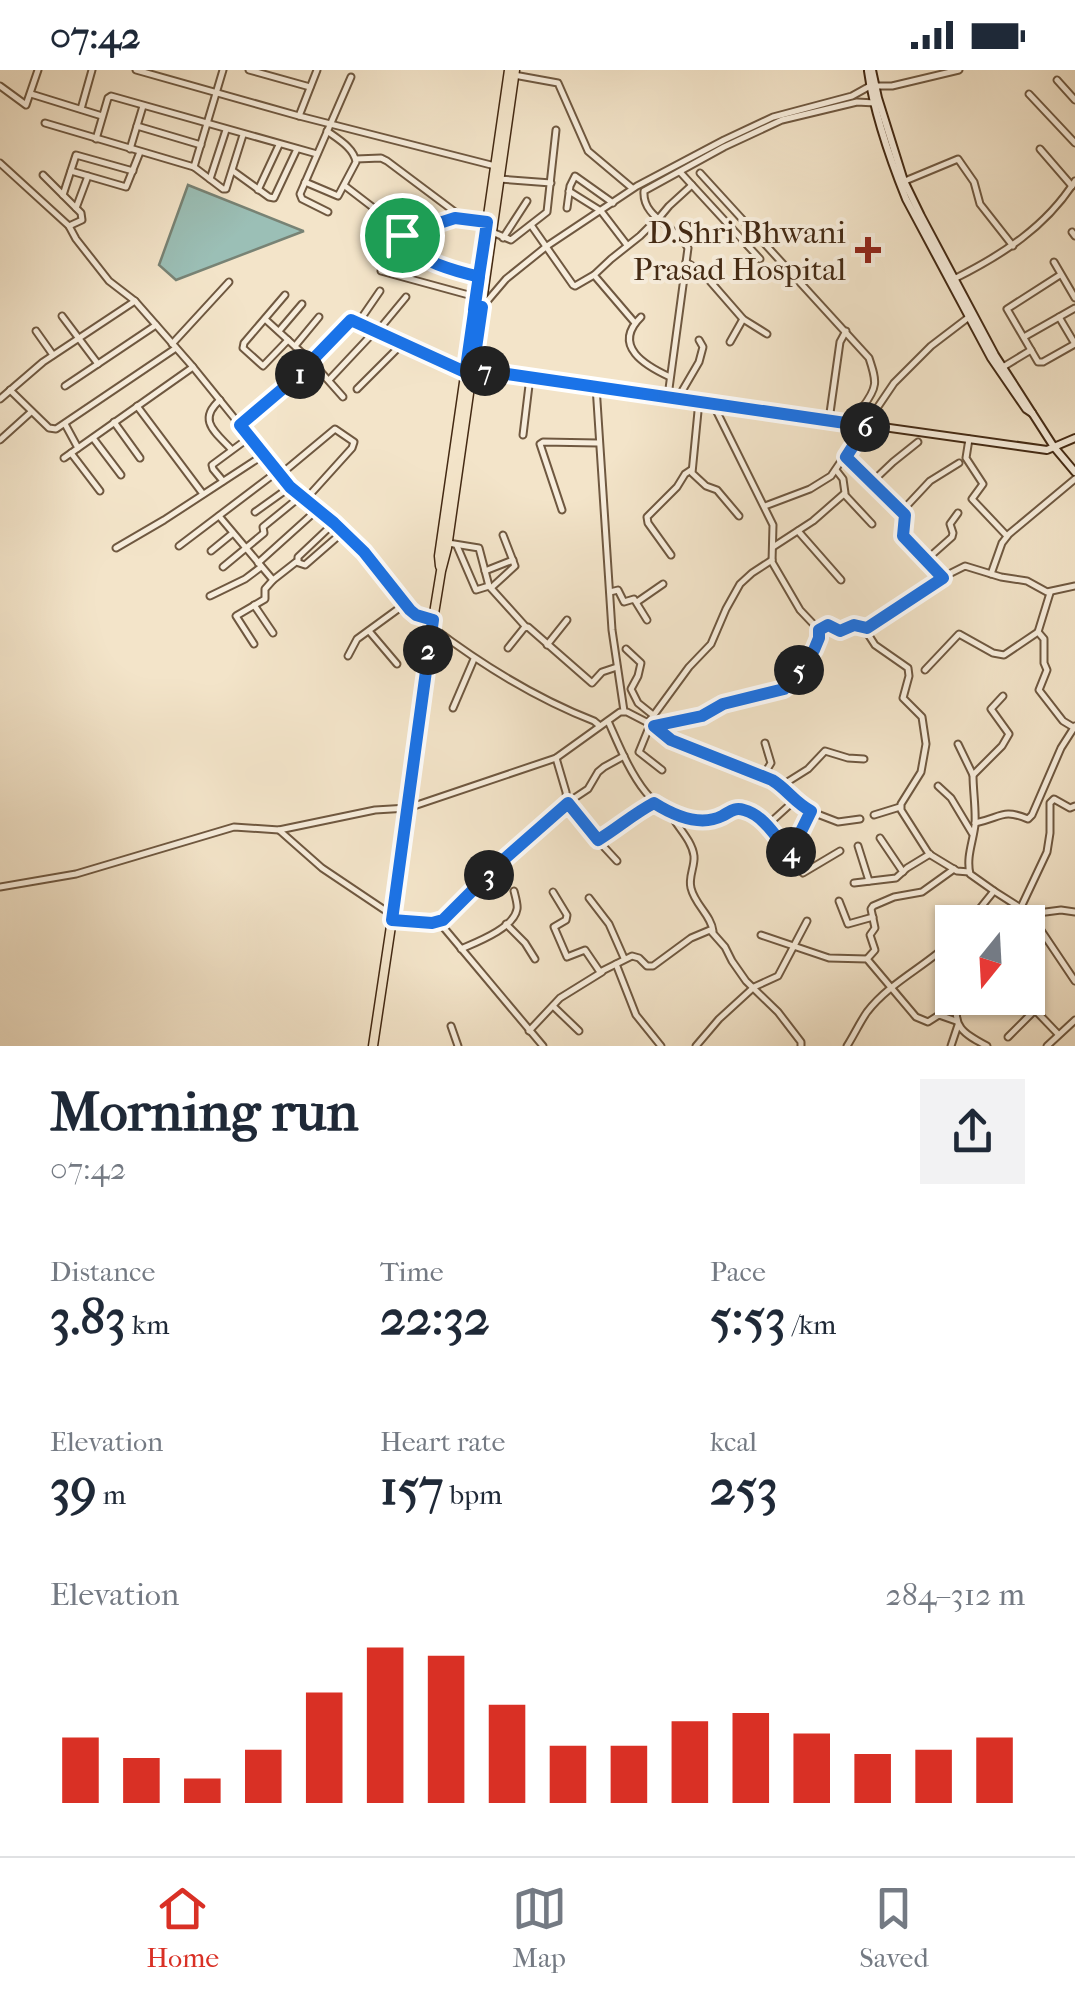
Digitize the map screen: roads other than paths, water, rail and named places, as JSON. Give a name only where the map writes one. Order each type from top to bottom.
[{"type":"main road","points":[[373,1046],[439,556],[492,232],[495,166],[512,72]]},
{"type":"main road","points":[[478,308],[476,297],[512,72]]},
{"type":"main road","points":[[440,571],[452,544],[468,370]]},
{"type":"street","points":[[0,86],[28,104],[38,70]]},
{"type":"street","points":[[80,109],[92,70]]},
{"type":"street","points":[[136,70],[299,116],[328,128],[495,166]]},
{"type":"street","points":[[194,167],[223,70]]},
{"type":"street","points":[[250,70],[310,87]]},
{"type":"street","points":[[299,116],[317,70]]},
{"type":"street","points":[[870,70],[906,199],[1000,371],[1033,414]]},
{"type":"street","points":[[638,190],[782,120],[960,70]]},
{"type":"street","points":[[512,72],[558,84],[588,151],[638,190],[646,208],[687,246],[668,396]]},
{"type":"street","points":[[328,212],[300,198],[300,194],[351,78]]},
{"type":"street","points":[[1057,80],[1075,100]]},
{"type":"street","points":[[874,93],[904,181],[954,279],[1003,366],[1075,476],[1007,536],[991,574]]},
{"type":"street","points":[[478,308],[492,299],[506,279],[613,203],[724,140],[773,117],[874,93]]},
{"type":"street","points":[[32,94],[102,116]]},
{"type":"street","points":[[1029,94],[1075,143]]},
{"type":"street","points":[[96,139],[109,96],[317,154]]},
{"type":"street","points":[[130,149],[143,106]]},
{"type":"street","points":[[45,123],[194,167],[226,189],[244,135]]},
{"type":"street","points":[[137,126],[202,145]]},
{"type":"street","points":[[328,128],[356,159]]},
{"type":"street","points":[[210,180],[226,130]]},
{"type":"street","points":[[492,232],[511,240],[548,212],[556,130]]},
{"type":"street","points":[[258,190],[279,144]]},
{"type":"street","points":[[233,171],[269,197],[275,196],[297,149]]},
{"type":"street","points":[[954,279],[1013,246],[1074,183],[1040,149]]},
{"type":"street","points":[[71,171],[123,187],[128,185],[140,152]]},
{"type":"street","points":[[62,194],[78,155],[133,171]]},
{"type":"street","points":[[305,182],[338,196],[356,159]]},
{"type":"street","points":[[356,159],[387,161],[462,218]]},
{"type":"street","points":[[904,181],[958,159],[974,182],[982,207],[1013,246]]},
{"type":"street","points":[[0,163],[68,226],[110,280],[135,301],[193,367],[290,487],[344,531],[416,615],[432,623],[474,659],[600,726]]},
{"type":"street","points":[[680,171],[760,258]]},
{"type":"street","points":[[700,173],[869,358],[875,372],[874,392],[862,408]]},
{"type":"street","points":[[44,175],[81,213],[82,220],[68,226]]},
{"type":"street","points":[[76,208],[88,176]]},
{"type":"street","points":[[566,208],[569,190],[578,177],[613,203]]},
{"type":"street","points":[[496,179],[551,184]]},
{"type":"street","points":[[531,225],[574,286],[594,275],[640,236],[692,185]]},
{"type":"street","points":[[345,186],[388,219],[424,258],[479,277]]},
{"type":"street","points":[[569,190],[602,212],[627,245]]},
{"type":"street","points":[[503,238],[527,201]]},
{"type":"street","points":[[402,235],[455,218],[487,222]]},
{"type":"street","points":[[686,262],[706,276],[743,319],[767,334]]},
{"type":"street","points":[[1054,262],[1075,298]]},
{"type":"street","points":[[381,270],[476,297]]},
{"type":"street","points":[[594,275],[635,322]]},
{"type":"street","points":[[1059,317],[1075,344],[1040,363],[1008,308],[1060,275]]},
{"type":"street","points":[[10,390],[49,428],[56,428],[174,346],[229,282]]},
{"type":"street","points":[[358,322],[380,290]]},
{"type":"street","points":[[285,295],[244,344],[244,350],[263,366],[288,340]]},
{"type":"street","points":[[328,381],[406,297]]},
{"type":"street","points":[[0,399],[53,355],[135,301]]},
{"type":"street","points":[[279,331],[302,304]]},
{"type":"street","points":[[1024,337],[1075,308]]},
{"type":"street","points":[[62,316],[98,364]]},
{"type":"street","points":[[295,346],[319,317]]},
{"type":"street","points":[[641,317],[631,327],[635,355],[670,378]]},
{"type":"street","points":[[764,506],[823,482],[846,457],[905,371],[969,317]]},
{"type":"street","points":[[266,318],[343,398]]},
{"type":"street","points":[[730,342],[743,319]]},
{"type":"street","points":[[240,425],[312,362],[350,322],[358,322],[468,370],[1047,450],[1075,438]]},
{"type":"street","points":[[65,386],[156,325]]},
{"type":"street","points":[[36,331],[53,355]]},
{"type":"street","points":[[828,420],[840,342],[846,331]]},
{"type":"street","points":[[678,398],[701,357],[703,347],[699,340]]},
{"type":"street","points":[[357,389],[402,344]]},
{"type":"street","points":[[1003,366],[1031,350]]},
{"type":"street","points":[[64,458],[193,367]]},
{"type":"street","points":[[524,435],[530,377]]},
{"type":"street","points":[[596,386],[610,592],[624,711]]},
{"type":"street","points":[[220,400],[210,410],[208,421],[232,450]]},
{"type":"street","points":[[671,555],[647,518],[691,470],[698,401]]},
{"type":"street","points":[[650,725],[702,716],[723,704],[784,689],[819,638],[819,630],[800,610],[772,560],[774,530],[712,402]]},
{"type":"street","points":[[137,406],[203,494]]},
{"type":"street","points":[[0,440],[31,412]]},
{"type":"street","points":[[114,422],[140,458]]},
{"type":"street","points":[[64,424],[74,450],[100,492]]},
{"type":"street","points":[[178,546],[335,429],[354,442],[304,497],[264,527],[264,533],[224,567]]},
{"type":"street","points":[[223,482],[212,465],[250,437]]},
{"type":"street","points":[[93,438],[121,475]]},
{"type":"street","points":[[969,439],[966,458],[983,484],[972,499],[1007,536]]},
{"type":"street","points":[[872,482],[918,442]]},
{"type":"street","points":[[562,510],[540,444],[598,443]]},
{"type":"street","points":[[116,548],[267,457]]},
{"type":"street","points":[[846,457],[902,512],[906,519],[903,536],[943,578]]},
{"type":"street","points":[[902,512],[930,481],[959,464]]},
{"type":"street","points":[[691,470],[706,486],[717,490],[739,516]]},
{"type":"street","points":[[772,547],[844,494],[844,480],[836,470]]},
{"type":"street","points":[[255,512],[290,487]]},
{"type":"street","points":[[844,494],[872,524]]},
{"type":"street","points":[[210,596],[245,579],[318,509]]},
{"type":"street","points":[[925,561],[952,537],[950,524],[958,513]]},
{"type":"street","points":[[219,516],[273,580]]},
{"type":"street","points":[[254,644],[237,614],[265,599],[264,591],[273,580],[298,561],[334,523]]},
{"type":"street","points":[[298,561],[305,565],[344,531]]},
{"type":"street","points":[[798,531],[841,580]]},
{"type":"street","points":[[212,551],[233,533]]},
{"type":"street","points":[[452,544],[476,590],[490,587],[514,566],[503,536]]},
{"type":"street","points":[[452,544],[478,547],[490,587],[526,627],[592,683],[602,672],[617,667]]},
{"type":"street","points":[[485,571],[513,560]]},
{"type":"street","points":[[662,770],[639,752],[653,716],[715,639],[740,584],[772,560]]},
{"type":"street","points":[[864,628],[965,566],[1051,592],[1075,586]]},
{"type":"street","points":[[636,602],[664,584]]},
{"type":"street","points":[[610,592],[618,590],[623,601],[633,598],[647,620]]},
{"type":"street","points":[[925,670],[958,634],[993,654],[1014,651],[1038,632],[1051,592]]},
{"type":"street","points":[[348,656],[354,643],[405,604]]},
{"type":"street","points":[[254,605],[273,633]]},
{"type":"street","points":[[547,645],[567,620]]},
{"type":"street","points":[[819,630],[828,625],[840,631],[854,625],[864,628],[875,645],[908,668],[903,698],[922,717],[926,747],[922,770],[900,807],[874,815]]},
{"type":"street","points":[[508,648],[526,627]]},
{"type":"street","points":[[369,631],[397,664]]},
{"type":"street","points":[[975,824],[995,820],[1001,814],[1032,816],[1074,726],[1063,721],[1039,690],[1047,670],[1044,640],[1038,632]]},
{"type":"street","points":[[626,649],[640,662],[631,689],[638,703],[653,716]]},
{"type":"street","points":[[452,708],[474,659]]},
{"type":"street","points":[[973,775],[1008,736],[992,711],[1003,696]]},
{"type":"street","points":[[624,711],[671,740],[763,776],[811,811],[838,822],[860,819]]},
{"type":"street","points":[[1,887],[76,874],[234,827],[279,830],[375,810],[408,808],[556,758],[624,711]]},
{"type":"street","points":[[608,720],[624,756],[654,803],[694,820],[718,818],[736,809],[748,811],[764,823],[803,873],[840,852]]},
{"type":"street","points":[[763,776],[771,763],[765,744]]},
{"type":"street","points":[[958,744],[973,775],[976,795],[969,872]]},
{"type":"street","points":[[781,786],[808,769],[825,752],[864,758]]},
{"type":"street","points":[[439,922],[584,792],[604,767],[624,756]]},
{"type":"street","points":[[556,758],[568,803],[617,861]]},
{"type":"street","points":[[938,786],[951,798],[972,833]]},
{"type":"street","points":[[1021,905],[1047,852],[1050,802],[1054,799],[1074,810]]},
{"type":"street","points":[[773,820],[794,800]]},
{"type":"street","points":[[598,840],[654,803]]},
{"type":"street","points":[[900,807],[930,854],[960,872],[969,872],[1015,905]]},
{"type":"street","points":[[790,854],[811,811]]},
{"type":"street","points":[[670,812],[692,847],[690,886],[698,906],[714,925],[713,931],[732,961],[786,1021],[801,1046]]},
{"type":"street","points":[[279,830],[322,868],[393,917],[439,922],[543,1046]]},
{"type":"street","points":[[880,838],[902,872]]},
{"type":"street","points":[[858,846],[869,881]]},
{"type":"street","points":[[854,883],[896,878],[930,854]]},
{"type":"street","points":[[867,959],[874,950],[870,934],[876,928],[871,909],[874,904],[922,892],[954,869]]},
{"type":"street","points":[[461,949],[506,924],[517,910],[514,891]]},
{"type":"street","points":[[982,905],[994,891]]},
{"type":"street","points":[[553,892],[567,915],[554,929],[567,957],[585,950],[602,972]]},
{"type":"street","points":[[589,898],[609,924],[624,958]]},
{"type":"street","points":[[839,901],[848,924],[873,917]]},
{"type":"street","points":[[1045,912],[1075,912]]},
{"type":"street","points":[[699,1045],[719,1019],[754,987],[778,976],[807,922]]},
{"type":"street","points":[[506,924],[525,942],[534,959]]},
{"type":"street","points":[[528,1030],[560,998],[624,958],[635,956],[653,966],[691,938],[713,931]]},
{"type":"street","points":[[760,934],[829,958],[867,959],[916,1018],[928,1022],[939,1015],[957,1023],[969,1036],[987,1046]]},
{"type":"street","points":[[1045,936],[1075,981]]},
{"type":"street","points":[[848,1046],[868,1011],[935,957]]},
{"type":"street","points":[[616,964],[641,1025],[661,1046]]},
{"type":"street","points":[[552,1006],[579,1031]]},
{"type":"street","points":[[1008,1037],[1035,1010],[1058,1034]]},
{"type":"street","points":[[951,1046],[957,1015]]},
{"type":"street","points":[[1047,1046],[1075,1020]]},
{"type":"street","points":[[451,1026],[458,1046]]},
{"type":"water","points":[[188,185],[304,231],[176,280],[159,265]]},
{"type":"place","name":"D.Shri Bhwani Prasad Hospital","points":[[868,250]]}]
